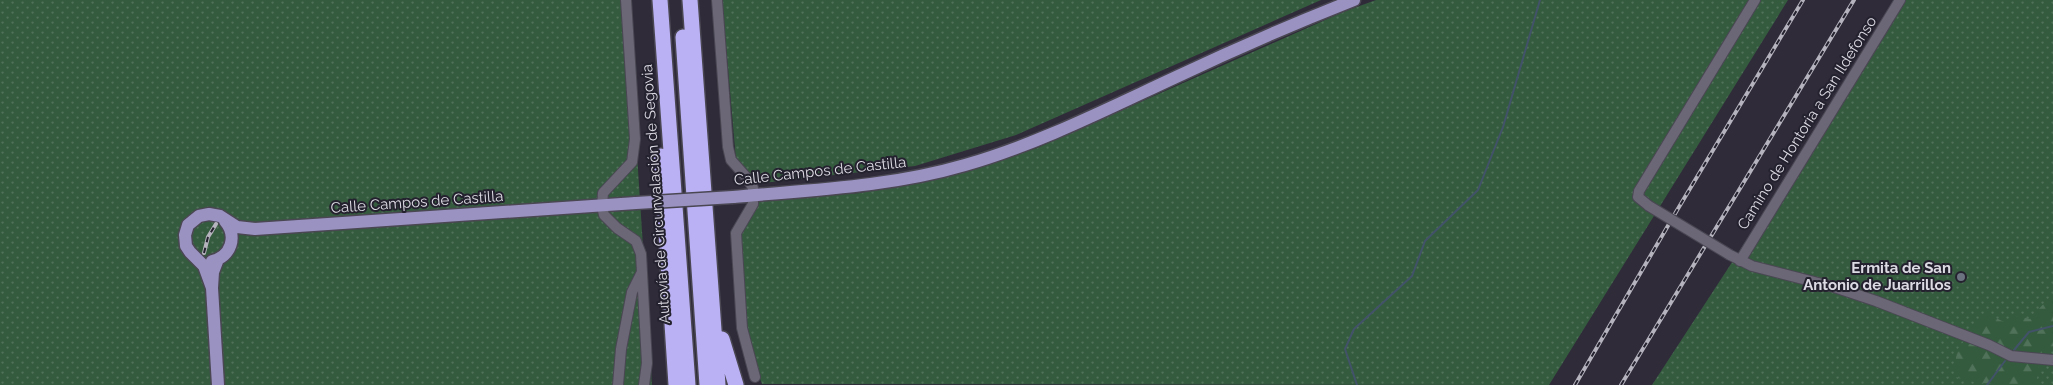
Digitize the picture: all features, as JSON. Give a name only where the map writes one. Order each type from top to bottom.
[{"type":"highway","points":[[655,0],[664,214],[676,385]]},
{"type":"highway","name":"Autovía de Circunvalación de Segovia","points":[[660,0],[688,385]]},
{"type":"highway","points":[[680,0],[707,385]]},
{"type":"highway","points":[[690,0],[708,219],[719,325],[736,385]]},
{"type":"highway","points":[[708,219],[718,385]]},
{"type":"highway","points":[[670,385],[671,314]]},
{"type":"main road","name":"Calle Campos de Castilla","points":[[212,288],[206,269],[188,249],[185,239],[190,222],[199,216],[216,215],[240,228],[255,229],[733,197],[868,184],[927,175],[1004,153],[1077,124],[1290,26],[1354,0]]},
{"type":"main road","points":[[225,221],[231,231],[232,242]]},
{"type":"main road","name":"Calle Campos de Castilla","points":[[218,385],[212,288],[213,272],[218,259],[227,252],[232,242],[245,232],[255,229]]},
{"type":"main road","points":[[195,257],[206,261],[218,259]]},
{"type":"street","points":[[626,0],[635,139],[632,162],[603,193],[602,206],[604,215],[617,228],[636,241],[641,254],[647,363],[644,385]]},
{"type":"street","points":[[717,0],[728,147],[731,160],[747,178],[752,187],[754,204],[736,233],[742,328],[755,377]]},
{"type":"street","points":[[1755,0],[1638,191],[1638,197],[1649,206],[1740,261],[1834,287],[1876,301],[1989,345],[2011,356],[2053,360]]},
{"type":"street","name":"Camino de Hontoria a San Ildefonso","points":[[1740,261],[1900,0]]},
{"type":"street","points":[[618,385],[621,349],[632,292],[642,271]]},
{"type":"green space","points":[[0,0],[627,0],[652,385],[0,385]]},
{"type":"green space","points":[[722,0],[1321,0],[1016,135],[915,166],[761,183],[736,160]]},
{"type":"green space","points":[[1376,0],[1788,0],[1549,385],[762,384],[746,342],[740,254],[741,233],[760,200],[860,193],[945,176],[1037,148],[1343,12]]},
{"type":"green space","points":[[1903,0],[2053,0],[2053,385],[1652,385]]},
{"type":"green space","points":[[2047,300],[2053,301],[2053,349],[2028,362],[2039,366],[2036,385],[1981,383],[1954,376],[1957,350],[1986,313],[2004,322],[2018,316],[2030,319]]},
{"type":"waterway","points":[[1357,385],[1345,349],[1354,329],[1412,276],[1425,241],[1478,190],[1503,127],[1540,0]]},
{"type":"waterway","points":[[2014,350],[2029,332],[2053,326]]},
{"type":"waterway","points":[[1987,385],[2005,361]]},
{"type":"railway","points":[[1575,385],[1803,0]]},
{"type":"railway","points":[[1621,385],[1854,0]]},
{"type":"railway","points":[[204,253],[208,237],[216,224]]},
{"type":"place","name":"Ermita de San Antonio de Juarrillos","points":[[1961,277]]}]
